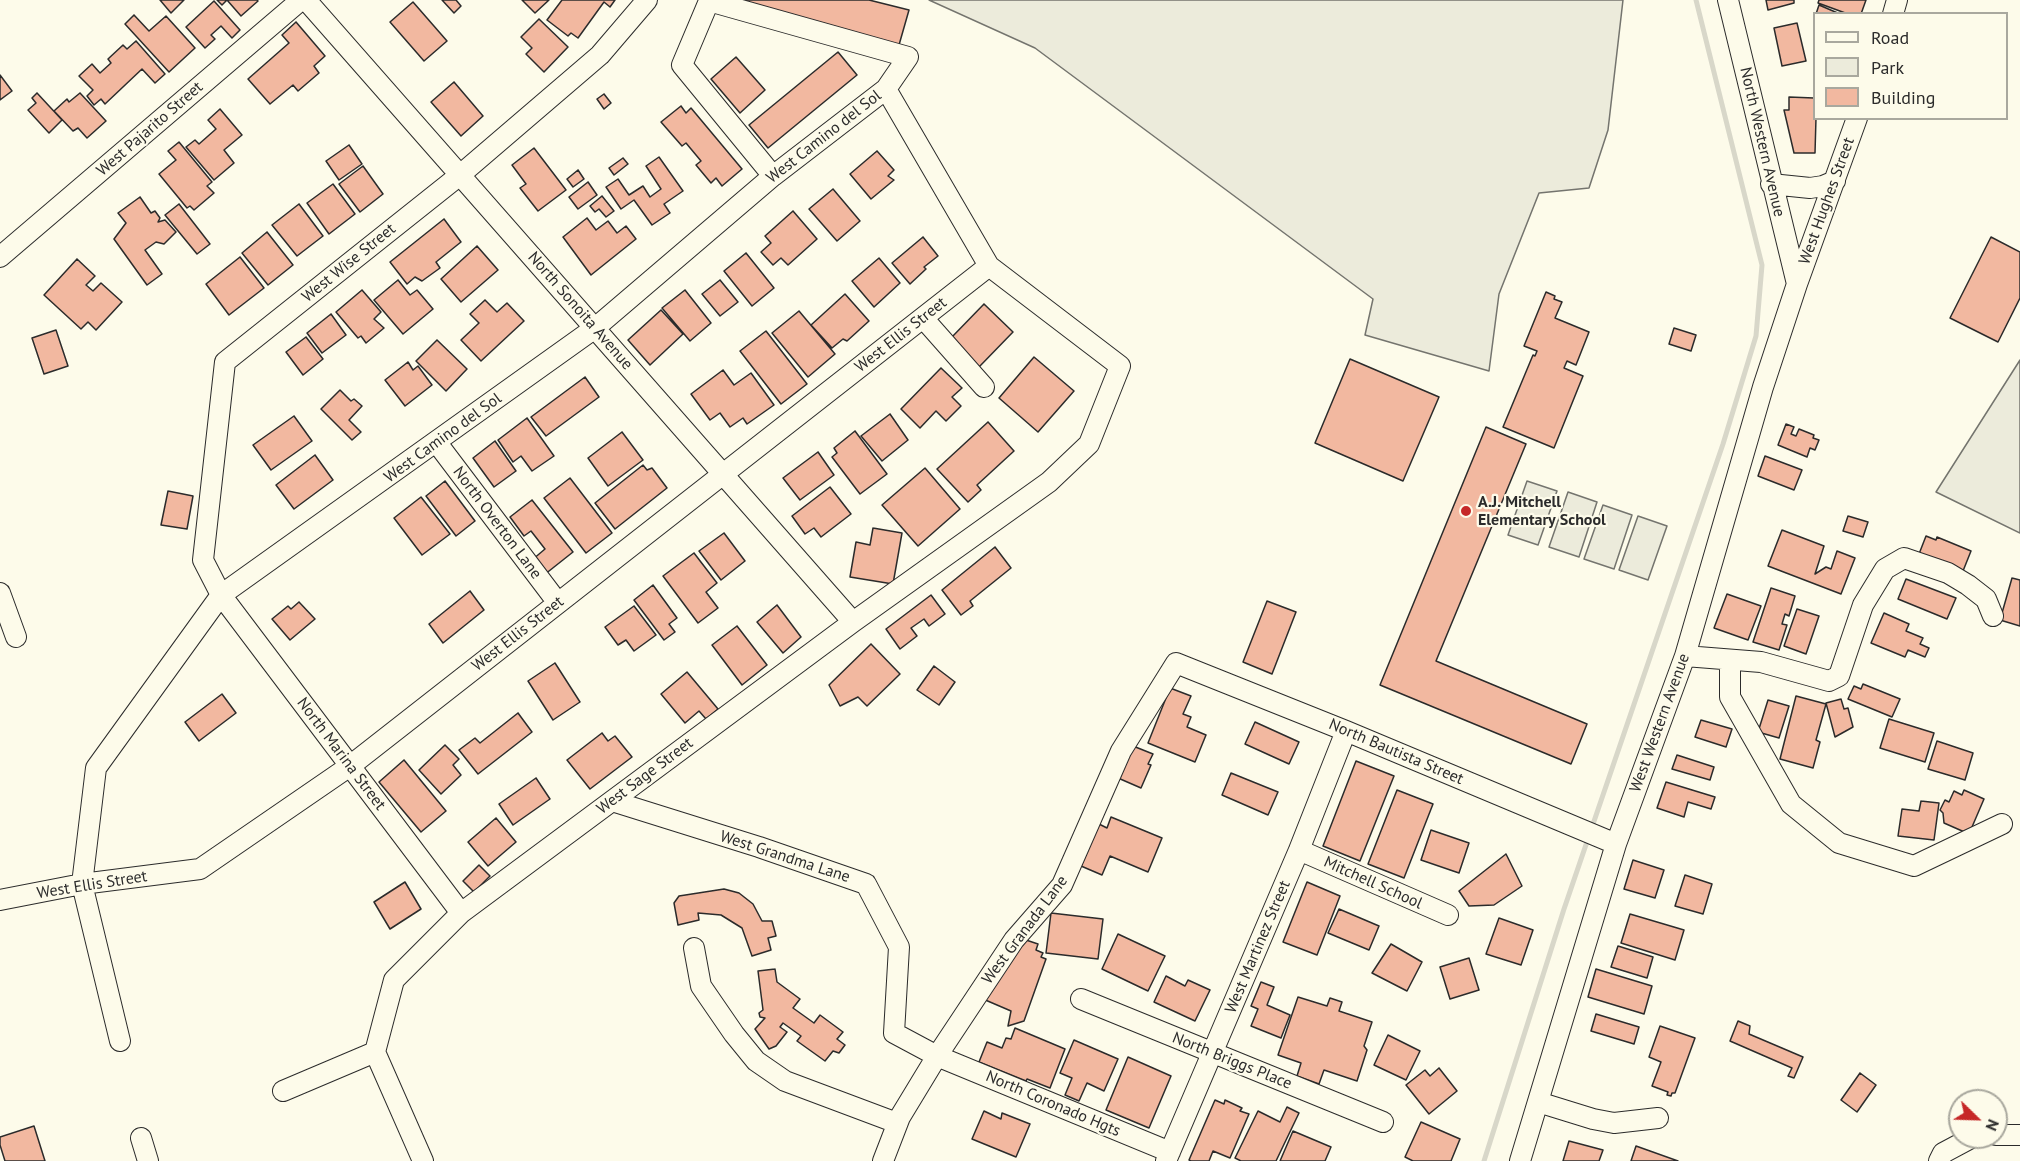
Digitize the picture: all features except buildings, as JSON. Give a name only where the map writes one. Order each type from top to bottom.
[{"type":"street","name":"West Pajarito Street","points":[[1,255],[301,0]]},
{"type":"street","name":"North Sonoita Avenue","points":[[306,0],[853,622]]},
{"type":"street","name":"West Wise Street","points":[[221,595],[203,560],[225,362],[460,175],[600,55],[647,0]]},
{"type":"street","name":"North Western Avenue","points":[[1728,0],[1797,284]]},
{"type":"street","name":"West Camino del Sol","points":[[82,884],[96,768],[221,595],[437,443],[594,328],[773,176],[886,89],[908,57],[709,1],[682,65],[773,176]]},
{"type":"street","points":[[886,89],[989,267]]},
{"type":"street","name":"West Hughes Street","points":[[1797,284],[1856,120]]},
{"type":"street","points":[[1771,184],[1810,188],[1835,182]]},
{"type":"street","name":"West Ellis Street","points":[[0,900],[82,884],[200,869],[350,766],[989,267]]},
{"type":"street","name":"West Sage Street","points":[[375,1052],[394,980],[461,913],[853,622],[1049,482],[1089,444],[1120,366],[989,267]]},
{"type":"street","name":"West Western Avenue","points":[[1520,1161],[1616,844],[1685,656],[1763,387],[1797,284]]},
{"type":"street","points":[[923,318],[984,387]]},
{"type":"street","name":"North Overton Lane","points":[[437,443],[558,603]]},
{"type":"street","points":[[1685,656],[1761,662],[1829,681],[1839,676],[1863,605],[1884,569],[1904,558],[1948,573],[1968,585],[1986,599],[1993,616]]},
{"type":"street","points":[[0,593],[16,638]]},
{"type":"street","name":"North Marina Street","points":[[221,595],[461,913]]},
{"type":"street","points":[[1730,661],[1730,697],[1791,804],[1839,843],[1914,866],[2002,824]]},
{"type":"street","name":"North Bautista Street","points":[[1176,663],[1616,844]]},
{"type":"street","name":"West Granada Lane","points":[[883,1161],[897,1123],[936,1056],[1014,940],[1062,885],[1121,751],[1176,663]]},
{"type":"street","name":"West Martinez Street","points":[[1168,1157],[1299,850],[1346,731]]},
{"type":"street","name":"West Grandma Lane","points":[[612,801],[866,884],[900,947],[894,1033],[936,1056]]},
{"type":"street","name":"Mitchell School","points":[[1299,850],[1448,915]]},
{"type":"street","points":[[82,884],[120,1041]]},
{"type":"street","points":[[694,948],[701,986],[734,1034],[756,1060],[785,1081],[897,1123]]},
{"type":"street","name":"North Briggs Place","points":[[1081,999],[1383,1122]]},
{"type":"street","points":[[283,1091],[375,1052],[423,1161]]},
{"type":"street","name":"North Coronado Hgts","points":[[936,1056],[1168,1157]]},
{"type":"street","points":[[1538,1102],[1614,1123],[1658,1118]]},
{"type":"street","points":[[141,1138],[148,1161]]},
{"type":"street","points":[[1939,1161],[1943,1153],[1950,1149]]},
{"type":"green space","points":[[929,0],[1623,0],[1608,130],[1589,188],[1539,193],[1499,294],[1489,371],[1365,335],[1373,299],[1035,48]]},
{"type":"green space","points":[[2020,360],[2020,533],[1936,492]]},
{"type":"green space","points":[[1527,481],[1557,491],[1538,545],[1508,535]]},
{"type":"green space","points":[[1568,492],[1597,502],[1579,557],[1549,547]]},
{"type":"green space","points":[[1603,505],[1632,515],[1614,569],[1584,559]]},
{"type":"green space","points":[[1638,516],[1667,526],[1648,580],[1619,570]]},
{"type":"waterway","points":[[1484,1161],[1564,909],[1723,444],[1756,336],[1762,265],[1696,0]]},
{"type":"place","name":"A.J. Mitchell Elementary School","points":[[1466,511]]}]
